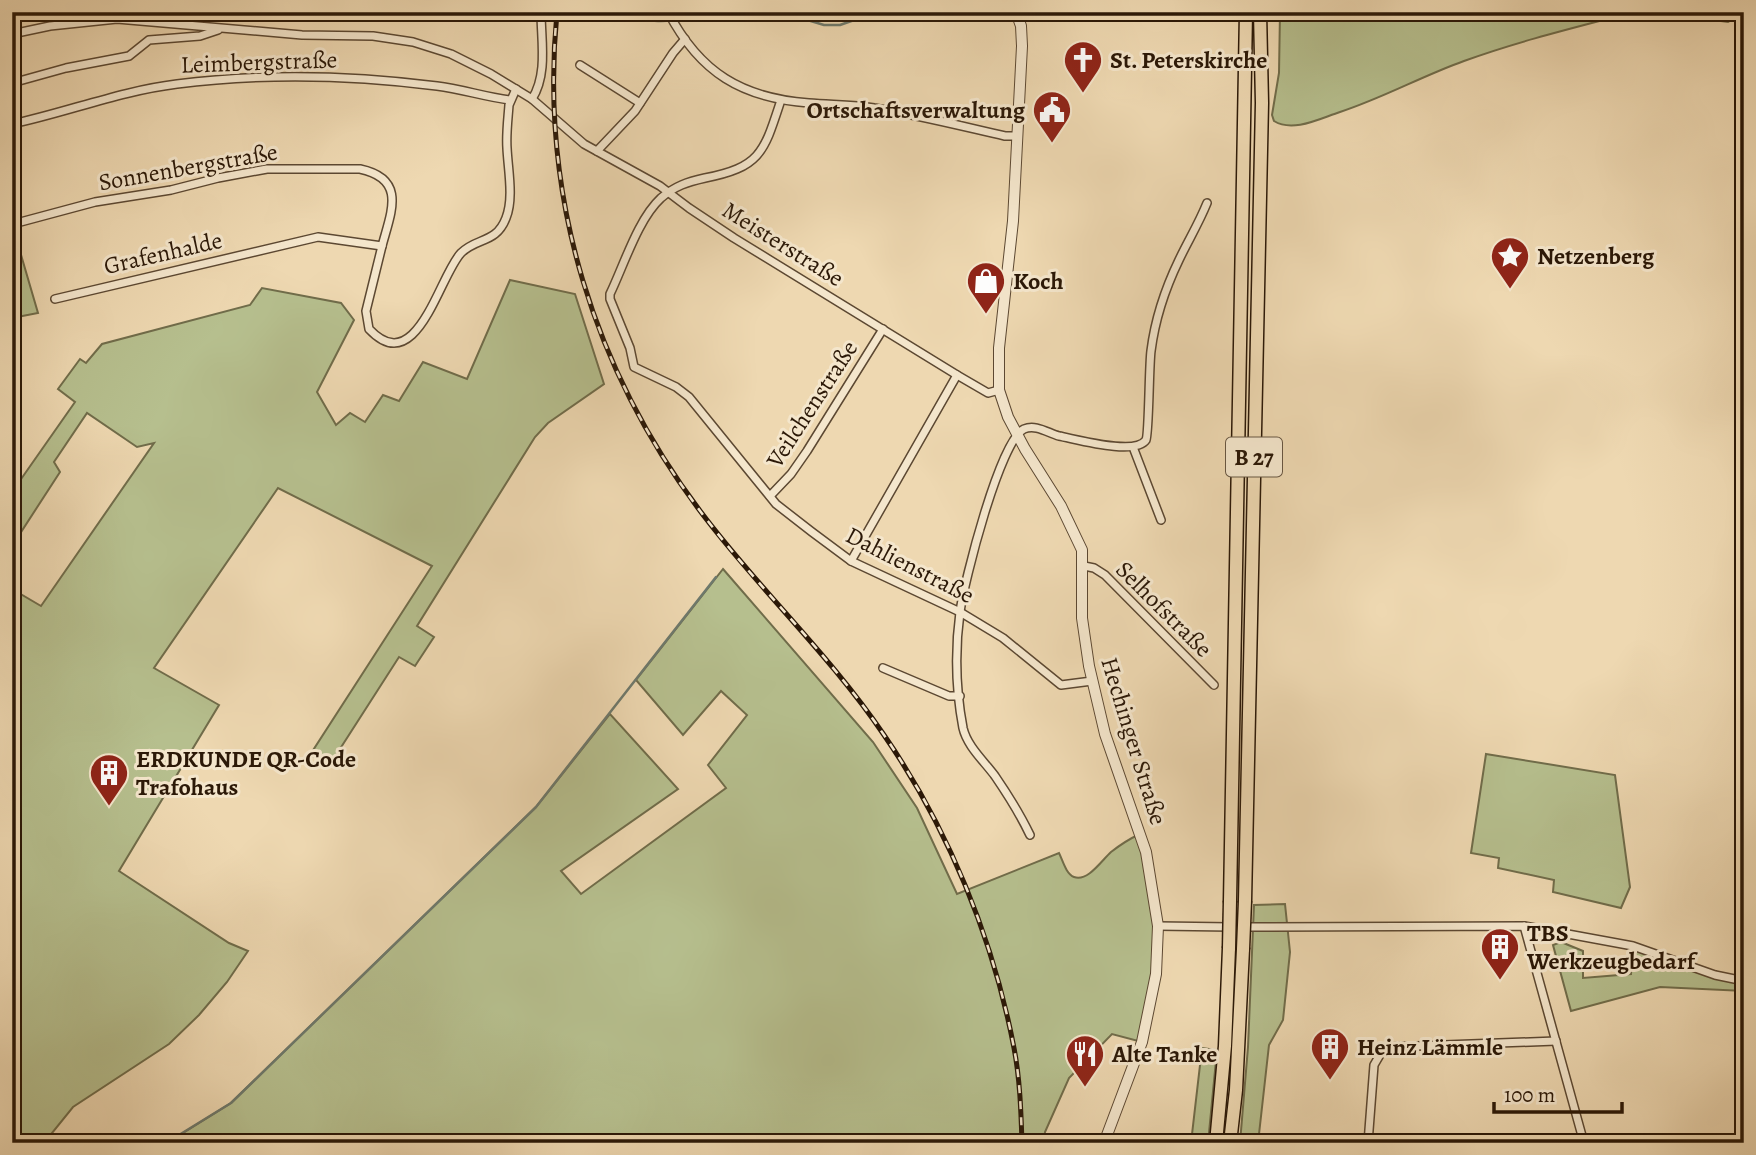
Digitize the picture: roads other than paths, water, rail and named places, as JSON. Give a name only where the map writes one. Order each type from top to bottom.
[{"type":"highway","name":"B 27","points":[[1216,1143],[1225,1046],[1229,948],[1246,12]]},
{"type":"highway","name":"B 27","points":[[1230,1143],[1238,1055],[1245,901],[1262,103],[1260,12]]},
{"type":"street","points":[[532,99],[542,72],[541,12]]},
{"type":"street","points":[[668,13],[701,58],[727,81],[781,100],[870,107],[1017,136]]},
{"type":"street","name":"Hechinger Straße","points":[[1018,13],[1022,46],[1011,253],[999,348],[999,390],[1017,434],[1074,531],[1082,550],[1083,630],[1092,681],[1105,734],[1140,834],[1150,874],[1158,926],[1156,974],[1144,1032],[1104,1143]]},
{"type":"street","name":"Meisterstraße","points":[[12,34],[50,26],[117,19],[302,35],[373,36],[413,42],[451,54],[532,99],[584,144],[668,192],[734,238],[957,375],[988,393],[999,390]]},
{"type":"street","points":[[12,83],[66,68],[129,56],[149,40],[200,36],[220,29]]},
{"type":"street","points":[[597,151],[640,103],[685,39]]},
{"type":"street","points":[[580,65],[640,103]]},
{"type":"street","name":"Leimbergstraße","points":[[12,124],[135,90],[279,76],[323,75],[440,86],[510,100]]},
{"type":"street","name":"Sonnenbergstraße","points":[[13,224],[95,202],[172,190],[267,169],[360,169],[373,172],[382,178],[392,193],[391,212],[366,311],[369,329],[388,342],[404,340],[419,328],[455,260],[463,252],[495,235],[507,216],[510,100],[516,89]]},
{"type":"street","points":[[668,192],[684,182],[731,173],[750,163],[760,152],[771,130],[781,100]]},
{"type":"street","name":"Dahlienstraße","points":[[668,192],[648,214],[610,294],[614,312],[630,348],[634,367],[676,387],[689,397],[776,504],[851,561],[960,612],[1003,638],[1061,685],[1092,681]]},
{"type":"street","points":[[1030,835],[1016,807],[967,738],[963,728],[958,669],[960,612],[985,512],[1005,452],[1017,434],[1025,429],[1035,427],[1059,436],[1104,445],[1140,445],[1148,433],[1151,351],[1160,309],[1172,273],[1196,230],[1207,203]]},
{"type":"street","name":"Grafenhalde","points":[[55,299],[318,237],[382,246]]},
{"type":"street","name":"Veilchenstraße","points":[[770,496],[791,474],[807,451],[883,329]]},
{"type":"street","points":[[851,561],[957,375]]},
{"type":"street","points":[[1133,447],[1161,520]]},
{"type":"street","name":"Selhofstraße","points":[[1084,566],[1094,568],[1105,575],[1214,685]]},
{"type":"street","points":[[883,668],[949,696],[960,696]]},
{"type":"street","points":[[1158,926],[1524,926],[1633,946],[1715,975],[1744,981]]},
{"type":"street","points":[[1524,926],[1584,1143]]},
{"type":"street","points":[[1367,1143],[1374,1065],[1381,1053],[1389,1047],[1556,1041]]},
{"type":"waterway","points":[[613,12],[658,21],[680,19],[702,12]]},
{"type":"waterway","points":[[781,12],[824,25],[840,25],[877,12]]},
{"type":"waterway","points":[[166,1143],[231,1103],[536,807],[716,577]]},
{"type":"railway","points":[[557,12],[554,81],[557,149],[567,216],[583,281],[605,344],[633,405],[667,464],[707,520],[864,707],[907,771],[948,846],[981,925],[1005,1007],[1016,1060],[1022,1143]]},
{"type":"place","name":"St. Peterskirche","points":[[1083,94]]},
{"type":"place","name":"Ortschaftsverwaltung","points":[[1052,144]]},
{"type":"place","name":"Netzenberg","points":[[1510,290]]},
{"type":"place","name":"Koch","points":[[986,315]]},
{"type":"place","name":"ERDKUNDE QR-Code Trafohaus","points":[[109,807]]},
{"type":"place","name":"TBS Werkzeugbedarf","points":[[1500,981]]},
{"type":"place","name":"Heinz Lämmle","points":[[1330,1081]]},
{"type":"place","name":"Alte Tanke","points":[[1085,1088]]}]
